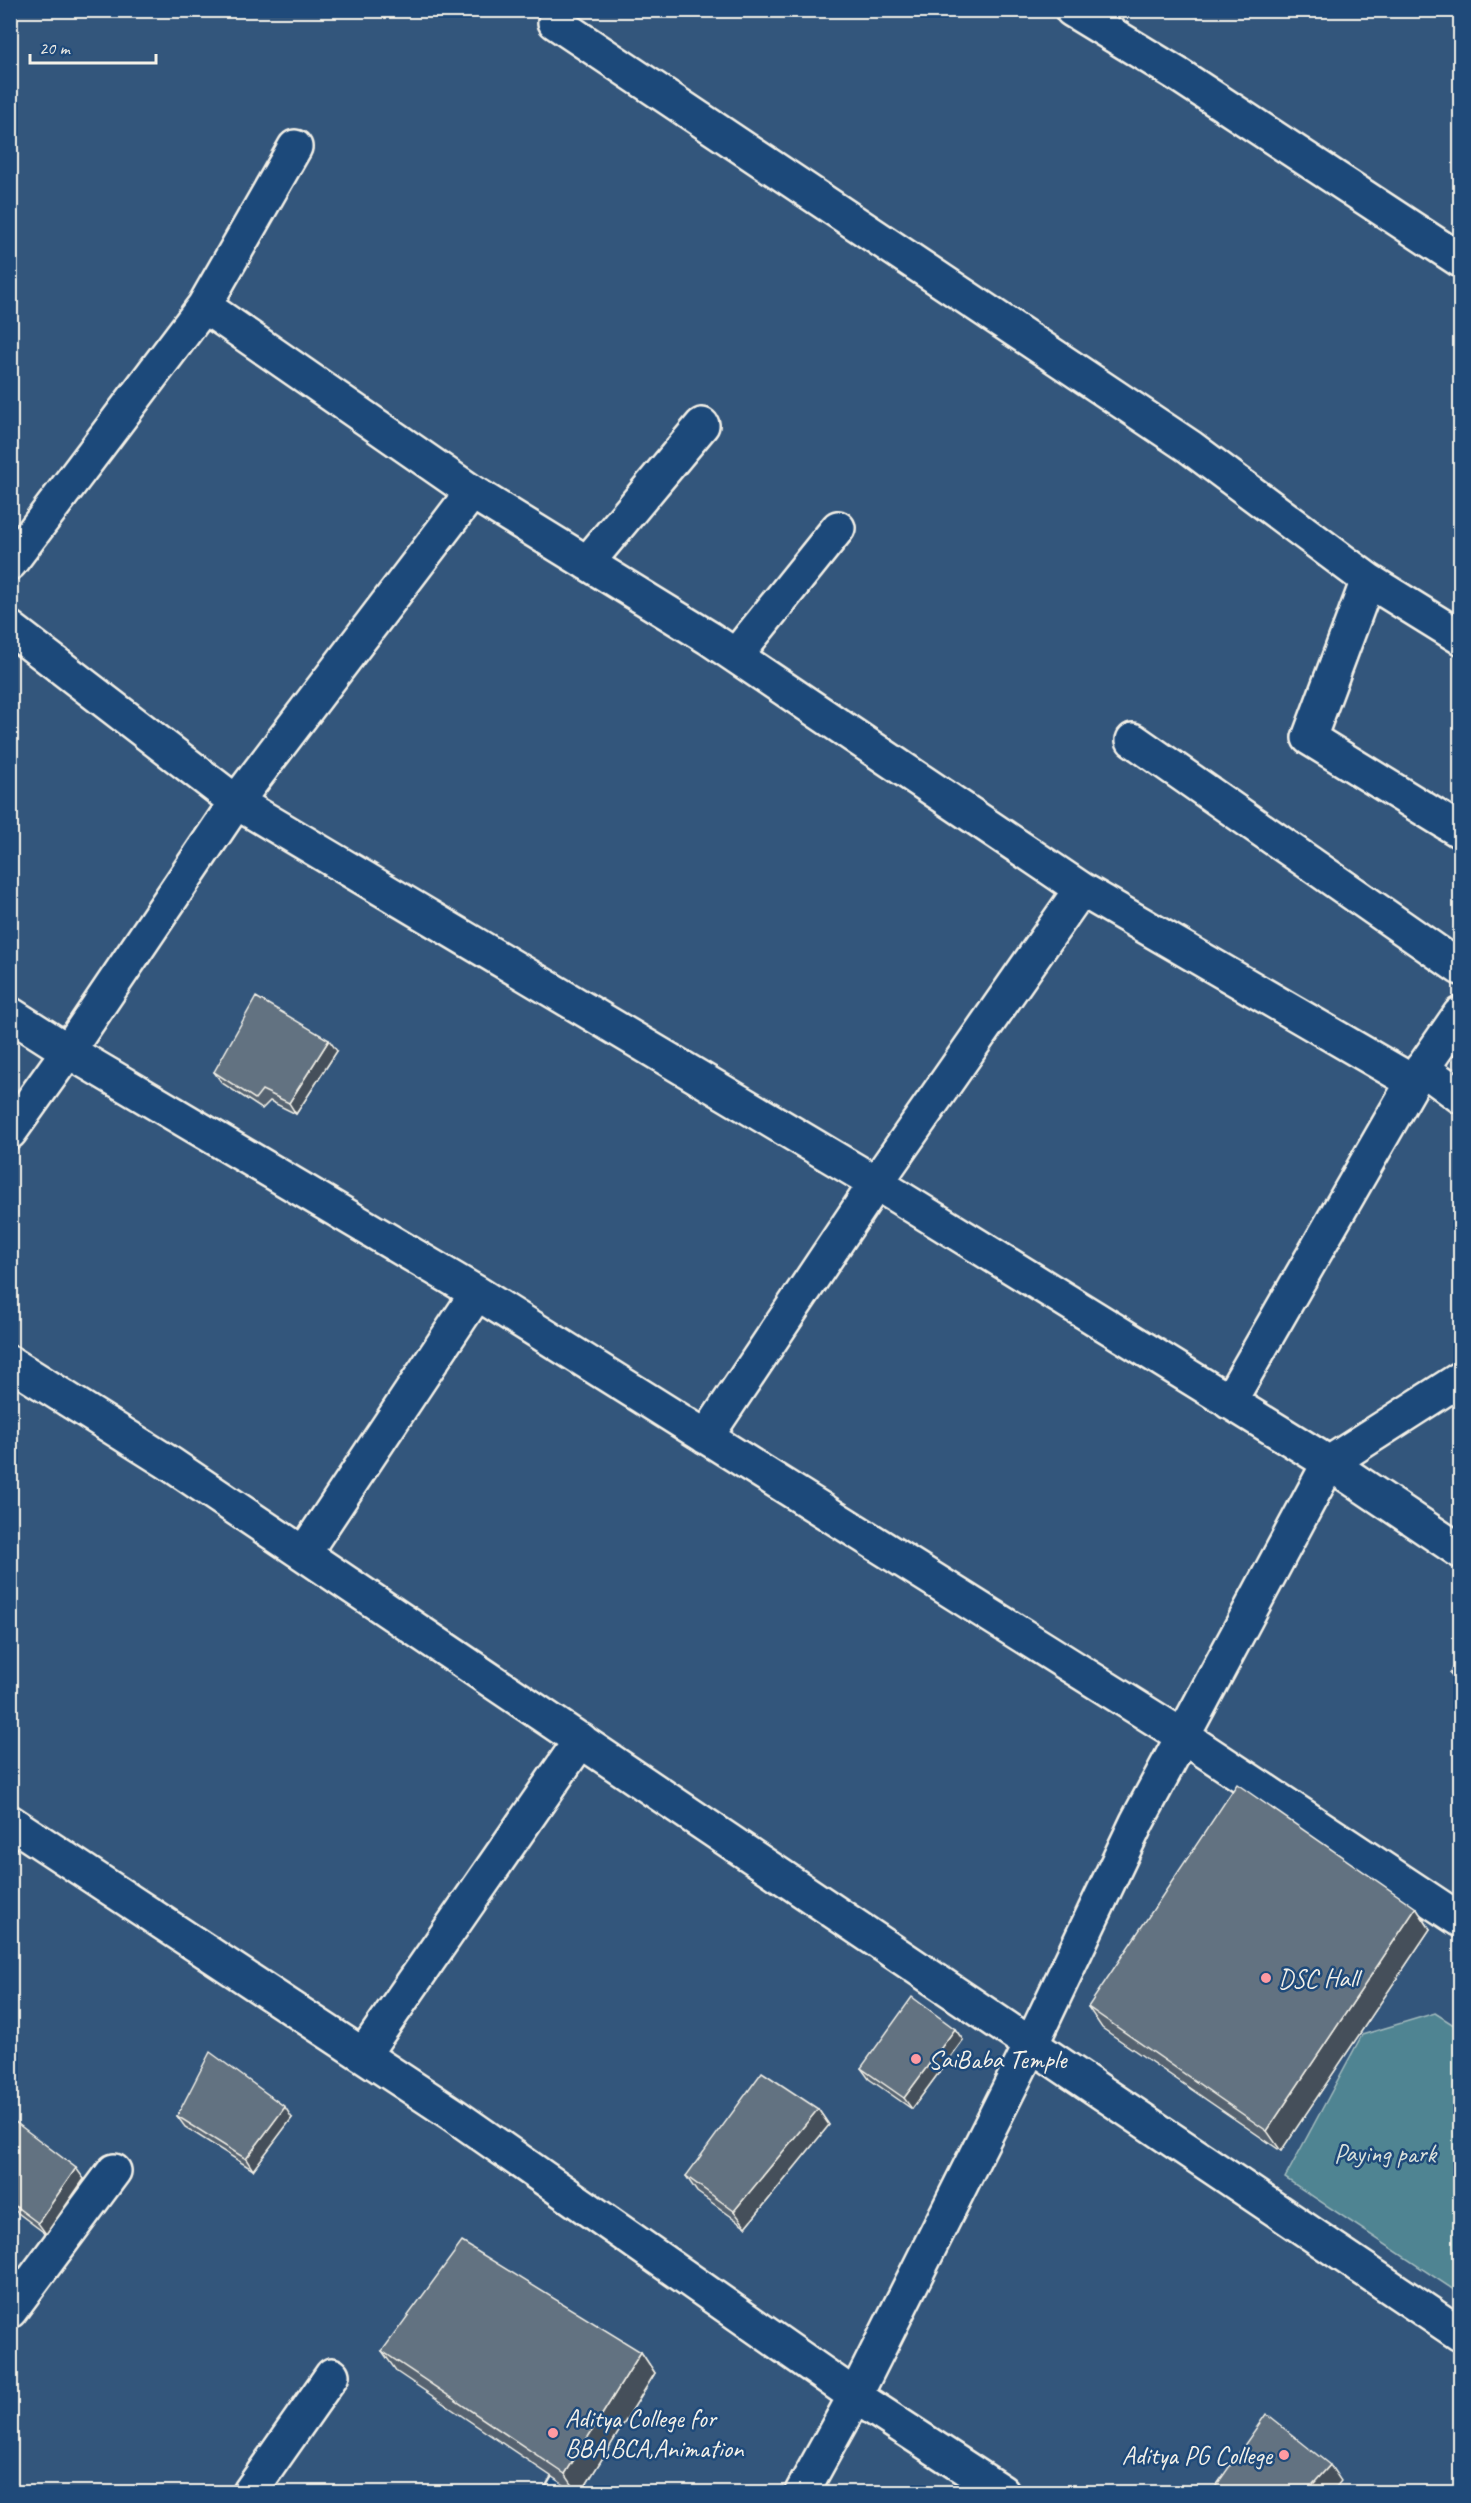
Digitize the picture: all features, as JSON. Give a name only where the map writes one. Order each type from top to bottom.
[{"type":"street","points":[[1072,10],[1177,74],[1461,260]]},
{"type":"street","points":[[551,14],[1190,447],[1368,579],[1461,637]]},
{"type":"street","points":[[10,564],[204,306],[295,147]]},
{"type":"street","points":[[204,306],[472,492],[736,656],[1081,889],[1418,1075],[1461,1096]]},
{"type":"street","points":[[587,563],[702,425]]},
{"type":"street","points":[[10,1132],[68,1052],[236,802],[472,492]]},
{"type":"street","points":[[736,656],[838,528]]},
{"type":"street","points":[[1368,579],[1309,738],[1461,831]]},
{"type":"street","points":[[10,628],[236,802],[876,1183],[1329,1463],[1461,1551]]},
{"type":"street","points":[[1133,740],[1461,968]]},
{"type":"street","points":[[706,1437],[876,1183],[1081,889]]},
{"type":"street","points":[[10,1014],[68,1052],[477,1293],[1185,1737],[1461,1920]]},
{"type":"street","points":[[1229,1402],[1418,1075],[1461,1014]]},
{"type":"street","points":[[304,1553],[477,1293]]},
{"type":"street","points":[[10,1363],[169,1462],[1461,2334]]},
{"type":"street","points":[[802,2493],[855,2396],[1032,2043],[1137,1822],[1185,1737],[1329,1463],[1461,1379]]},
{"type":"street","points":[[363,2055],[581,1740]]},
{"type":"street","points":[[10,1822],[454,2115],[855,2396],[1002,2493]]},
{"type":"street","points":[[10,2311],[114,2171]]},
{"type":"street","points":[[250,2493],[332,2375]]},
{"type":"green space","name":"Paying park","points":[[1435,2013],[1460,2029],[1460,2294],[1285,2178],[1362,2035]]},
{"type":"building","points":[[256,997],[329,1040],[289,1103],[262,1090],[255,1099],[214,1072]]},
{"type":"building","points":[[1461,1658],[1461,1680],[1450,1673]]},
{"type":"building","name":"DSC Hall","points":[[1237,1784],[1416,1908],[1267,2131],[1088,2007]]},
{"type":"building","name":"SaiBaba Temple","points":[[912,1997],[955,2029],[904,2098],[861,2068]]},
{"type":"building","points":[[210,2052],[285,2107],[246,2159],[177,2116]]},
{"type":"building","points":[[762,2072],[818,2109],[734,2211],[686,2176]]},
{"type":"building","points":[[10,2118],[76,2168],[38,2223],[10,2202]]},
{"type":"building","name":"Aditya College for BBA,BCA,Animation","points":[[462,2242],[641,2352],[565,2474],[382,2351]]},
{"type":"building","name":"Aditya PG College","points":[[1266,2414],[1330,2465],[1305,2493],[1211,2493]]},
{"type":"place","name":"DSC Hall","points":[[1266,1978]]},
{"type":"place","name":"SaiBaba Temple","points":[[916,2059]]},
{"type":"place","name":"Aditya College for BBA,BCA,Animation","points":[[553,2433]]},
{"type":"place","name":"Aditya PG College","points":[[1284,2455]]}]
